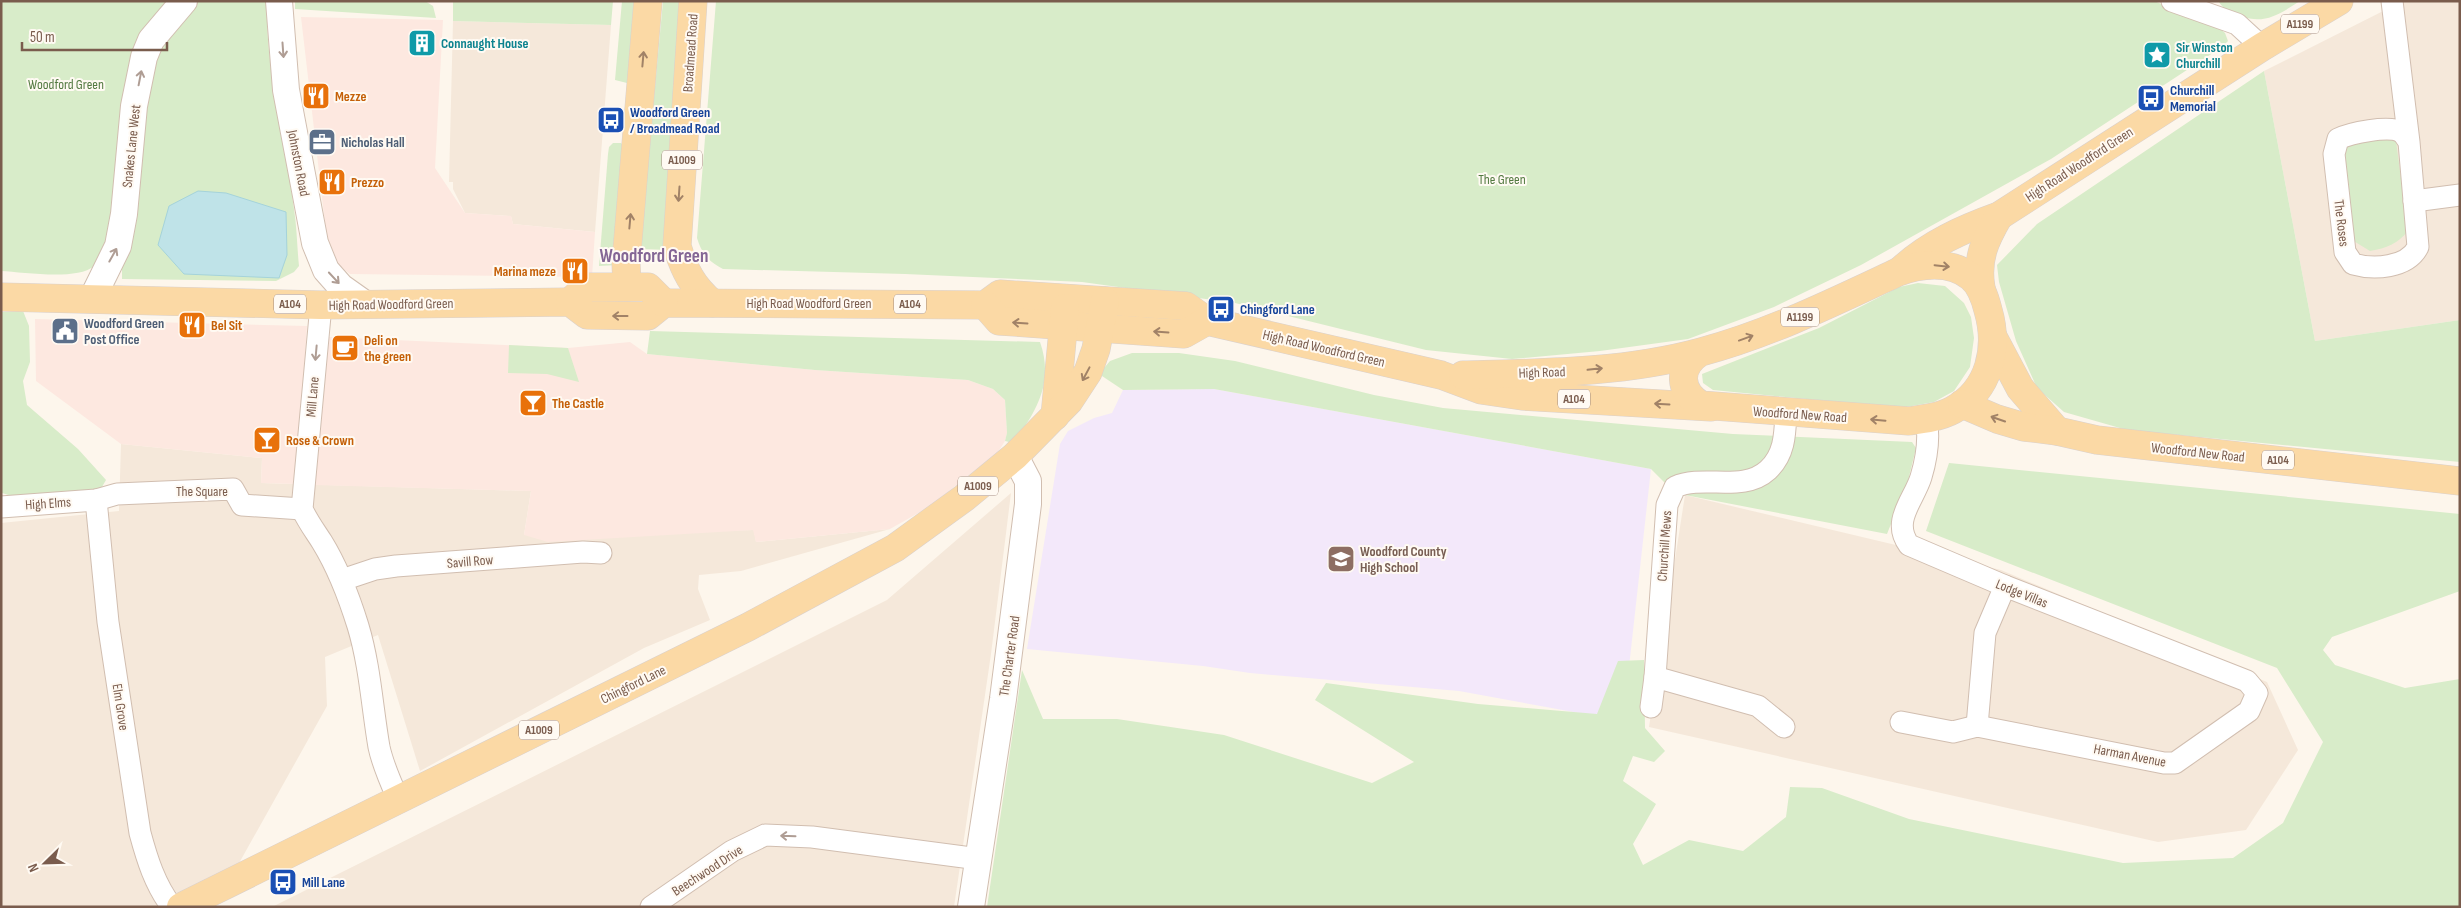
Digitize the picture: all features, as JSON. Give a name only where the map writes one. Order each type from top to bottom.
[{"type":"main road","points":[[627,287],[626,263],[648,1]]},
{"type":"main road","name":"Broadmead Road","points":[[694,1],[677,246],[688,275],[698,291],[712,303]]},
{"type":"main road","name":"High Road Woodford Green","points":[[1898,272],[1926,248],[1969,226],[1999,216],[2262,46],[2339,1]]},
{"type":"main road","name":"High Road Woodford Green","points":[[1980,288],[1979,262],[1983,244],[1999,216]]},
{"type":"main road","points":[[1898,272],[1912,267],[1946,266],[1971,277],[1980,288]]},
{"type":"main road","name":"High Road","points":[[1441,375],[1582,371],[1638,364],[1699,353],[1769,330],[1898,272]]},
{"type":"main road","points":[[586,287],[648,287],[664,302],[648,316],[587,316],[570,302],[586,287]]},
{"type":"main road","name":"Woodford New Road","points":[[1699,353],[1686,364],[1683,372],[1683,382],[1686,392],[1692,399],[1711,407],[1891,421],[1926,418],[1943,414],[1962,404],[1984,381],[1992,353],[1993,337],[1992,321],[1980,288]]},
{"type":"main road","name":"High Road Woodford Green","points":[[664,302],[985,305],[1000,294],[1186,306],[1207,321],[1441,375]]},
{"type":"main road","name":"High Road Woodford Green","points":[[1,297],[321,305],[570,302]]},
{"type":"main road","points":[[1055,416],[1066,299]]},
{"type":"main road","name":"Chingford Lane","points":[[181,907],[748,627],[894,548],[964,498],[1015,456],[1069,401],[1088,372],[1102,328],[1105,301]]},
{"type":"main road","points":[[985,305],[999,321],[1064,326],[1184,334],[1207,321]]},
{"type":"main road","name":"Woodford New Road","points":[[1993,337],[2020,388],[2058,431]]},
{"type":"main road","name":"High Road","points":[[1441,375],[1480,390],[1522,396],[1711,407]]},
{"type":"main road","name":"Woodford New Road","points":[[1962,404],[1997,419],[2024,427],[2058,431],[2096,440],[2460,481]]},
{"type":"street","name":"Snakes Lane West","points":[[92,299],[118,246],[124,214],[134,106],[144,56],[150,40],[184,1]]},
{"type":"street","name":"Johnston Road","points":[[279,1],[286,90],[314,243],[326,270],[341,286],[365,304]]},
{"type":"street","points":[[2172,1],[2205,7],[2237,24],[2262,46]]},
{"type":"street","name":"The Roses","points":[[2392,1],[2409,142],[2418,247],[2413,256],[2402,262],[2365,267],[2353,264],[2346,252],[2344,243],[2334,154],[2338,139],[2350,134],[2390,130],[2402,132],[2409,142]]},
{"type":"street","points":[[2414,201],[2460,195]]},
{"type":"street","name":"Mill Lane","points":[[302,509],[321,305]]},
{"type":"street","name":"Churchill Mews","points":[[1651,707],[1655,677],[1667,504],[1675,487],[1684,482],[1742,482],[1759,478],[1778,461],[1785,431],[1786,412]]},
{"type":"street","name":"Lodge Villas","points":[[1926,418],[1928,445],[1921,478],[1902,515],[1903,537],[1909,545],[2005,586],[2247,681],[2257,693]]},
{"type":"street","name":"The Charter Road","points":[[972,907],[1003,699],[1028,504],[1028,481],[1015,456]]},
{"type":"street","name":"The Square","points":[[96,500],[116,494],[233,489],[242,505],[302,509]]},
{"type":"street","name":"High Elms","points":[[1,507],[96,500]]},
{"type":"street","name":"Elm Grove","points":[[96,500],[108,622],[140,833],[148,861],[159,886],[172,907]]},
{"type":"street","points":[[302,509],[309,526],[322,541],[342,580],[358,627],[372,683],[379,748],[398,801]]},
{"type":"street","name":"Savill Row","points":[[342,580],[375,568],[583,552],[601,553]]},
{"type":"street","points":[[1977,726],[1985,633],[2005,586]]},
{"type":"street","points":[[1655,677],[1758,706],[1784,727]]},
{"type":"street","name":"Harman Avenue","points":[[1901,722],[1953,732],[1977,726],[2164,763],[2175,763],[2250,711],[2257,693]]},
{"type":"street","name":"Beechwood Drive","points":[[651,907],[732,851],[765,835],[812,837],[979,858]]},
{"type":"shaded area","points":[[2403,1],[2460,1],[2460,320],[2315,341],[2264,71]]},
{"type":"shaded area","points":[[301,17],[443,20],[435,168],[465,213],[511,216],[513,224],[595,232],[592,277],[350,274],[329,258]]},
{"type":"shaded area","points":[[453,21],[611,25],[595,232],[513,224],[511,216],[465,213],[453,189],[453,182],[449,182]]},
{"type":"shaded area","points":[[35,319],[307,326],[297,484],[261,483],[262,458],[121,444],[36,381]]},
{"type":"shaded area","points":[[329,337],[568,348],[630,342],[647,354],[815,370],[968,380],[993,389],[1005,400],[1007,433],[1005,441],[998,452],[929,507],[890,529],[756,542],[753,530],[548,542],[524,535],[531,491],[314,485]]},
{"type":"shaded area","name":"Woodford County High School","points":[[1214,389],[1651,469],[1623,721],[1459,691],[1250,673],[1203,666],[1027,649],[1060,444],[1068,431],[1094,418],[1112,413],[1123,390]]},
{"type":"shaded area","points":[[121,444],[262,458],[261,483],[531,491],[524,535],[754,530],[756,542],[890,529],[741,571],[699,575],[698,589],[710,620],[644,648],[420,771],[378,635],[325,657],[327,706],[238,865],[164,907],[1,907],[1,523],[119,511]]},
{"type":"shaded area","points":[[1011,493],[991,654],[954,907],[272,907],[887,600]]},
{"type":"shaded area","points":[[1685,495],[2001,570],[2267,682],[2298,750],[2246,830],[2158,842],[1649,727]]},
{"type":"green space","name":"Woodford Green","points":[[1,1],[168,1],[107,242],[96,264],[86,271],[63,274],[36,274],[1,271]]},
{"type":"green space","points":[[193,1],[267,1],[269,54],[296,223],[299,266],[294,272],[276,281],[122,279],[122,268],[129,238],[154,58]]},
{"type":"green space","points":[[295,1],[425,1],[433,6],[436,18],[295,9]]},
{"type":"green space","points":[[453,1],[613,1],[611,25],[453,21]]},
{"type":"green space","points":[[622,1],[638,1],[627,83],[615,80]]},
{"type":"green space","points":[[663,1],[683,1],[669,250],[640,249]]},
{"type":"green space","name":"The Green","points":[[716,1],[2154,1],[2217,26],[2225,33],[2228,41],[2222,47],[2051,159],[1861,265],[1774,307],[1688,339],[1600,351],[1512,359],[1426,350],[1235,303],[1082,282],[905,274],[723,269],[706,256],[697,238]]},
{"type":"green space","points":[[2218,1],[2300,1],[2272,17],[2257,19],[2231,12],[2225,9]]},
{"type":"green space","points":[[2264,71],[2315,341],[2460,320],[2460,462],[2127,430],[2064,412],[2037,388],[2016,341],[1999,282],[1997,265],[2037,224]]},
{"type":"green space","points":[[2363,129],[2396,141],[2408,231],[2391,245],[2370,251],[2352,240],[2340,158],[2348,136]]},
{"type":"green space","points":[[613,143],[621,143],[625,148],[618,265],[599,266],[608,154],[609,147]]},
{"type":"green space","points":[[1918,283],[1945,286],[1964,303],[1971,317],[1974,338],[1970,367],[1954,391],[1934,402],[1901,408],[1713,390],[1703,383],[1702,374],[1819,328],[1899,287]]},
{"type":"green space","points":[[23,311],[29,326],[30,362],[23,381],[27,405],[78,449],[106,480],[99,492],[15,497],[2,493],[1,312]]},
{"type":"green space","points":[[650,331],[1040,342],[1044,357],[1044,383],[1036,408],[1013,443],[1005,441],[1007,433],[1005,400],[993,389],[968,380],[815,370],[647,354]]},
{"type":"green space","points":[[509,345],[568,348],[579,382],[547,374],[508,373]]},
{"type":"green space","points":[[1132,353],[1179,353],[1235,361],[1374,395],[1443,408],[1733,434],[1912,442],[1916,448],[1908,481],[1887,534],[1685,495],[1666,484],[1651,469],[1214,389],[1123,390],[1099,374],[1110,361]]},
{"type":"green space","points":[[1949,463],[2460,514],[2460,591],[2332,637],[2323,650],[2335,665],[2405,688],[2460,679],[2460,907],[987,907],[1022,670],[1043,719],[1117,719],[1224,735],[1372,783],[1414,762],[1315,700],[1326,683],[1478,704],[1597,714],[1618,661],[1644,660],[1645,728],[1665,751],[1654,762],[1633,756],[1623,781],[1656,804],[1633,844],[1643,865],[1689,840],[1743,851],[1786,817],[1790,787],[1822,788],[1909,819],[2123,863],[2233,858],[2283,823],[2323,742],[2277,668],[1926,531]]},
{"type":"water","points":[[198,191],[226,193],[286,212],[287,255],[279,278],[184,274],[158,245],[169,206]]},
{"type":"place","name":"Connaught House","points":[[422,43]]},
{"type":"place","name":"Sir Winston Churchill","points":[[2157,55]]},
{"type":"place","name":"Mezze","points":[[316,96]]},
{"type":"place","name":"Churchill Memorial","points":[[2151,98]]},
{"type":"place","name":"Woodford Green / Broadmead Road","points":[[611,120]]},
{"type":"place","name":"Nicholas Hall","points":[[322,142]]},
{"type":"place","name":"Prezzo","points":[[332,182]]},
{"type":"place","name":"Marina meze","points":[[575,271]]},
{"type":"place","name":"Chingford Lane","points":[[1221,309]]},
{"type":"place","name":"Bel Sit","points":[[192,325]]},
{"type":"place","name":"Woodford Green Post Office","points":[[65,331]]},
{"type":"place","name":"Deli on the green","points":[[345,348]]},
{"type":"place","name":"The Castle","points":[[533,403]]},
{"type":"place","name":"Rose & Crown","points":[[267,440]]},
{"type":"place","name":"Woodford County High School","points":[[1341,559]]},
{"type":"place","name":"Mill Lane","points":[[283,882]]},
{"type":"district","name":"Woodford Green","points":[[654,255]]}]
